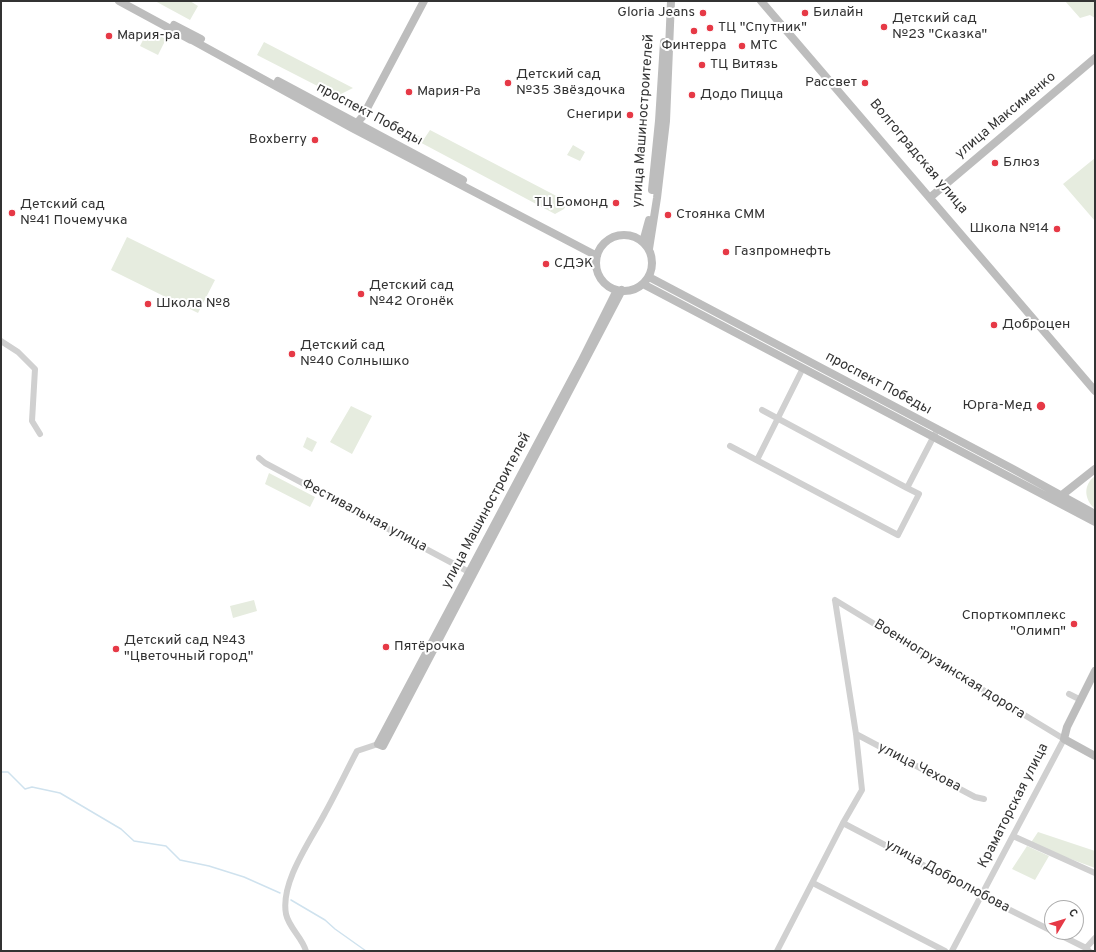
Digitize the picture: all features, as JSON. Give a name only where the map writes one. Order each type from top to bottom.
[{"type":"main road","points":[[119,1],[352,128],[598,254]]},
{"type":"main road","name":"проспект Победы","points":[[127,1],[193,35],[598,254]]},
{"type":"main road","points":[[356,123],[363,116],[424,1]]},
{"type":"main road","name":"улица Машиностроителей","points":[[643,242],[650,217],[660,121],[667,1]]},
{"type":"main road","points":[[649,250],[666,121],[671,1]]},
{"type":"main road","points":[[761,1],[1095,391]]},
{"type":"main road","name":"Волгоградская улица","points":[[769,1],[931,193],[1094,381]]},
{"type":"main road","name":"улица Максименко","points":[[931,193],[1095,58]]},
{"type":"main road","points":[[618,236],[631,236],[643,242],[649,250],[652,259],[652,268],[646,280],[637,288],[629,291],[610,287],[604,282],[599,276],[596,268],[598,254],[603,245],[609,239],[618,236]]},
{"type":"main road","points":[[646,280],[803,368],[936,433]]},
{"type":"main road","name":"проспект Победы","points":[[646,280],[1061,499],[1095,514]]},
{"type":"main road","points":[[378,744],[383,746],[620,290]]},
{"type":"main road","name":"улица Машиностроителей","points":[[378,744],[620,290]]},
{"type":"main road","points":[[1095,469],[1061,499],[1095,522]]},
{"type":"main road","name":"Краматорская улица","points":[[1064,739],[1067,727],[1095,671]]},
{"type":"main road","points":[[1064,739],[1095,756]]},
{"type":"street","points":[[1,341],[18,352],[35,369],[32,421],[40,434]]},
{"type":"street","points":[[757,460],[803,368]]},
{"type":"street","points":[[730,446],[898,535],[919,494],[762,410]]},
{"type":"street","points":[[907,488],[936,433]]},
{"type":"street","name":"Фестивальная улица","points":[[260,458],[265,463],[469,572]]},
{"type":"street","name":"Военногрузинская дорога","points":[[856,734],[835,600],[1064,739]]},
{"type":"street","points":[[1069,694],[1081,700]]},
{"type":"street","points":[[777,951],[843,823],[862,790],[856,734]]},
{"type":"street","name":"улица Чехова","points":[[856,734],[975,797],[984,799]]},
{"type":"street","name":"Краматорская улица","points":[[952,951],[1064,739]]},
{"type":"street","points":[[306,951],[304,943],[289,923],[286,914],[288,894],[296,866],[357,751],[378,744]]},
{"type":"street","name":"улица Добролюбова","points":[[843,823],[1044,927]]},
{"type":"street","points":[[1013,836],[1095,873]]},
{"type":"street","points":[[813,883],[945,951]]},
{"type":"street","points":[[1087,949],[1095,938]]},
{"type":"street","name":"улица Добролюбова","points":[[1069,940],[1087,949]]},
{"type":"shaded area","points":[[155,1],[190,1],[198,6],[190,20]]},
{"type":"shaded area","points":[[1065,1],[1095,1],[1095,18],[1090,15],[1080,18]]},
{"type":"shaded area","points":[[148,30],[166,39],[158,55],[140,46]]},
{"type":"shaded area","points":[[264,42],[353,88],[337,96],[257,55]]},
{"type":"shaded area","points":[[384,117],[424,139],[430,130],[568,202],[564,209],[555,214],[382,122]]},
{"type":"shaded area","points":[[573,145],[585,152],[580,161],[567,155]]},
{"type":"shaded area","points":[[1095,158],[1095,221],[1063,184]]},
{"type":"shaded area","points":[[127,237],[215,280],[198,313],[111,270]]},
{"type":"shaded area","points":[[351,406],[372,416],[352,454],[330,442]]},
{"type":"shaded area","points":[[307,437],[317,442],[312,452],[303,447]]},
{"type":"shaded area","points":[[269,473],[315,497],[310,507],[265,484]]},
{"type":"shaded area","points":[[1095,476],[1095,509],[1091,505],[1086,492],[1088,484]]},
{"type":"shaded area","points":[[254,600],[257,611],[233,618],[230,606]]},
{"type":"shaded area","points":[[1038,832],[1095,851],[1095,868],[1030,844]]},
{"type":"shaded area","points":[[1027,846],[1049,856],[1035,880],[1012,869]]},
{"type":"waterway","points":[[1,772],[8,772],[25,789],[32,787],[60,793],[121,829],[134,841],[166,846],[180,860],[209,866],[244,877],[280,893]]},
{"type":"waterway","points":[[291,900],[325,920],[366,951]]},
{"type":"place","name":"Gloria Jeans","points":[[703,13]]},
{"type":"place","name":"Билайн","points":[[805,13]]},
{"type":"place","name":"Детский сад №23 \"Сказка\"","points":[[884,27]]},
{"type":"place","name":"ТЦ \"Спутник\"","points":[[710,28]]},
{"type":"place","name":"Финтерра","points":[[694,31]]},
{"type":"place","name":"Мария-ра","points":[[109,36]]},
{"type":"place","name":"МТС","points":[[742,46]]},
{"type":"place","name":"ТЦ Витязь","points":[[702,65]]},
{"type":"place","name":"Детский сад №35 Звёздочка","points":[[508,83]]},
{"type":"place","name":"Рассвет","points":[[865,83]]},
{"type":"place","name":"Мария-Ра","points":[[409,92]]},
{"type":"place","name":"Додо Пицца","points":[[692,95]]},
{"type":"place","name":"Снегири","points":[[630,115]]},
{"type":"place","name":"Boxberry","points":[[315,140]]},
{"type":"place","name":"Блюз","points":[[995,163]]},
{"type":"place","name":"ТЦ Бомонд","points":[[616,203]]},
{"type":"place","name":"Детский сад №41 Почемучка","points":[[12,213]]},
{"type":"place","name":"Стоянка СММ","points":[[668,215]]},
{"type":"place","name":"Школа №14","points":[[1057,229]]},
{"type":"place","name":"Газпромнефть","points":[[726,252]]},
{"type":"place","name":"СДЭК","points":[[546,264]]},
{"type":"place","name":"Детский сад №42 Огонёк","points":[[361,294]]},
{"type":"place","name":"Школа №8","points":[[148,304]]},
{"type":"place","name":"Доброцен","points":[[994,325]]},
{"type":"place","name":"Детский сад №40 Солнышко","points":[[292,354]]},
{"type":"place","name":"Юрга-Мед","points":[[1041,406]]},
{"type":"place","name":"Спорткомплекс \"Олимп\"","points":[[1074,624]]},
{"type":"place","name":"Пятёрочка","points":[[386,647]]},
{"type":"place","name":"Детский сад №43 \"Цветочный город\"","points":[[116,649]]}]
